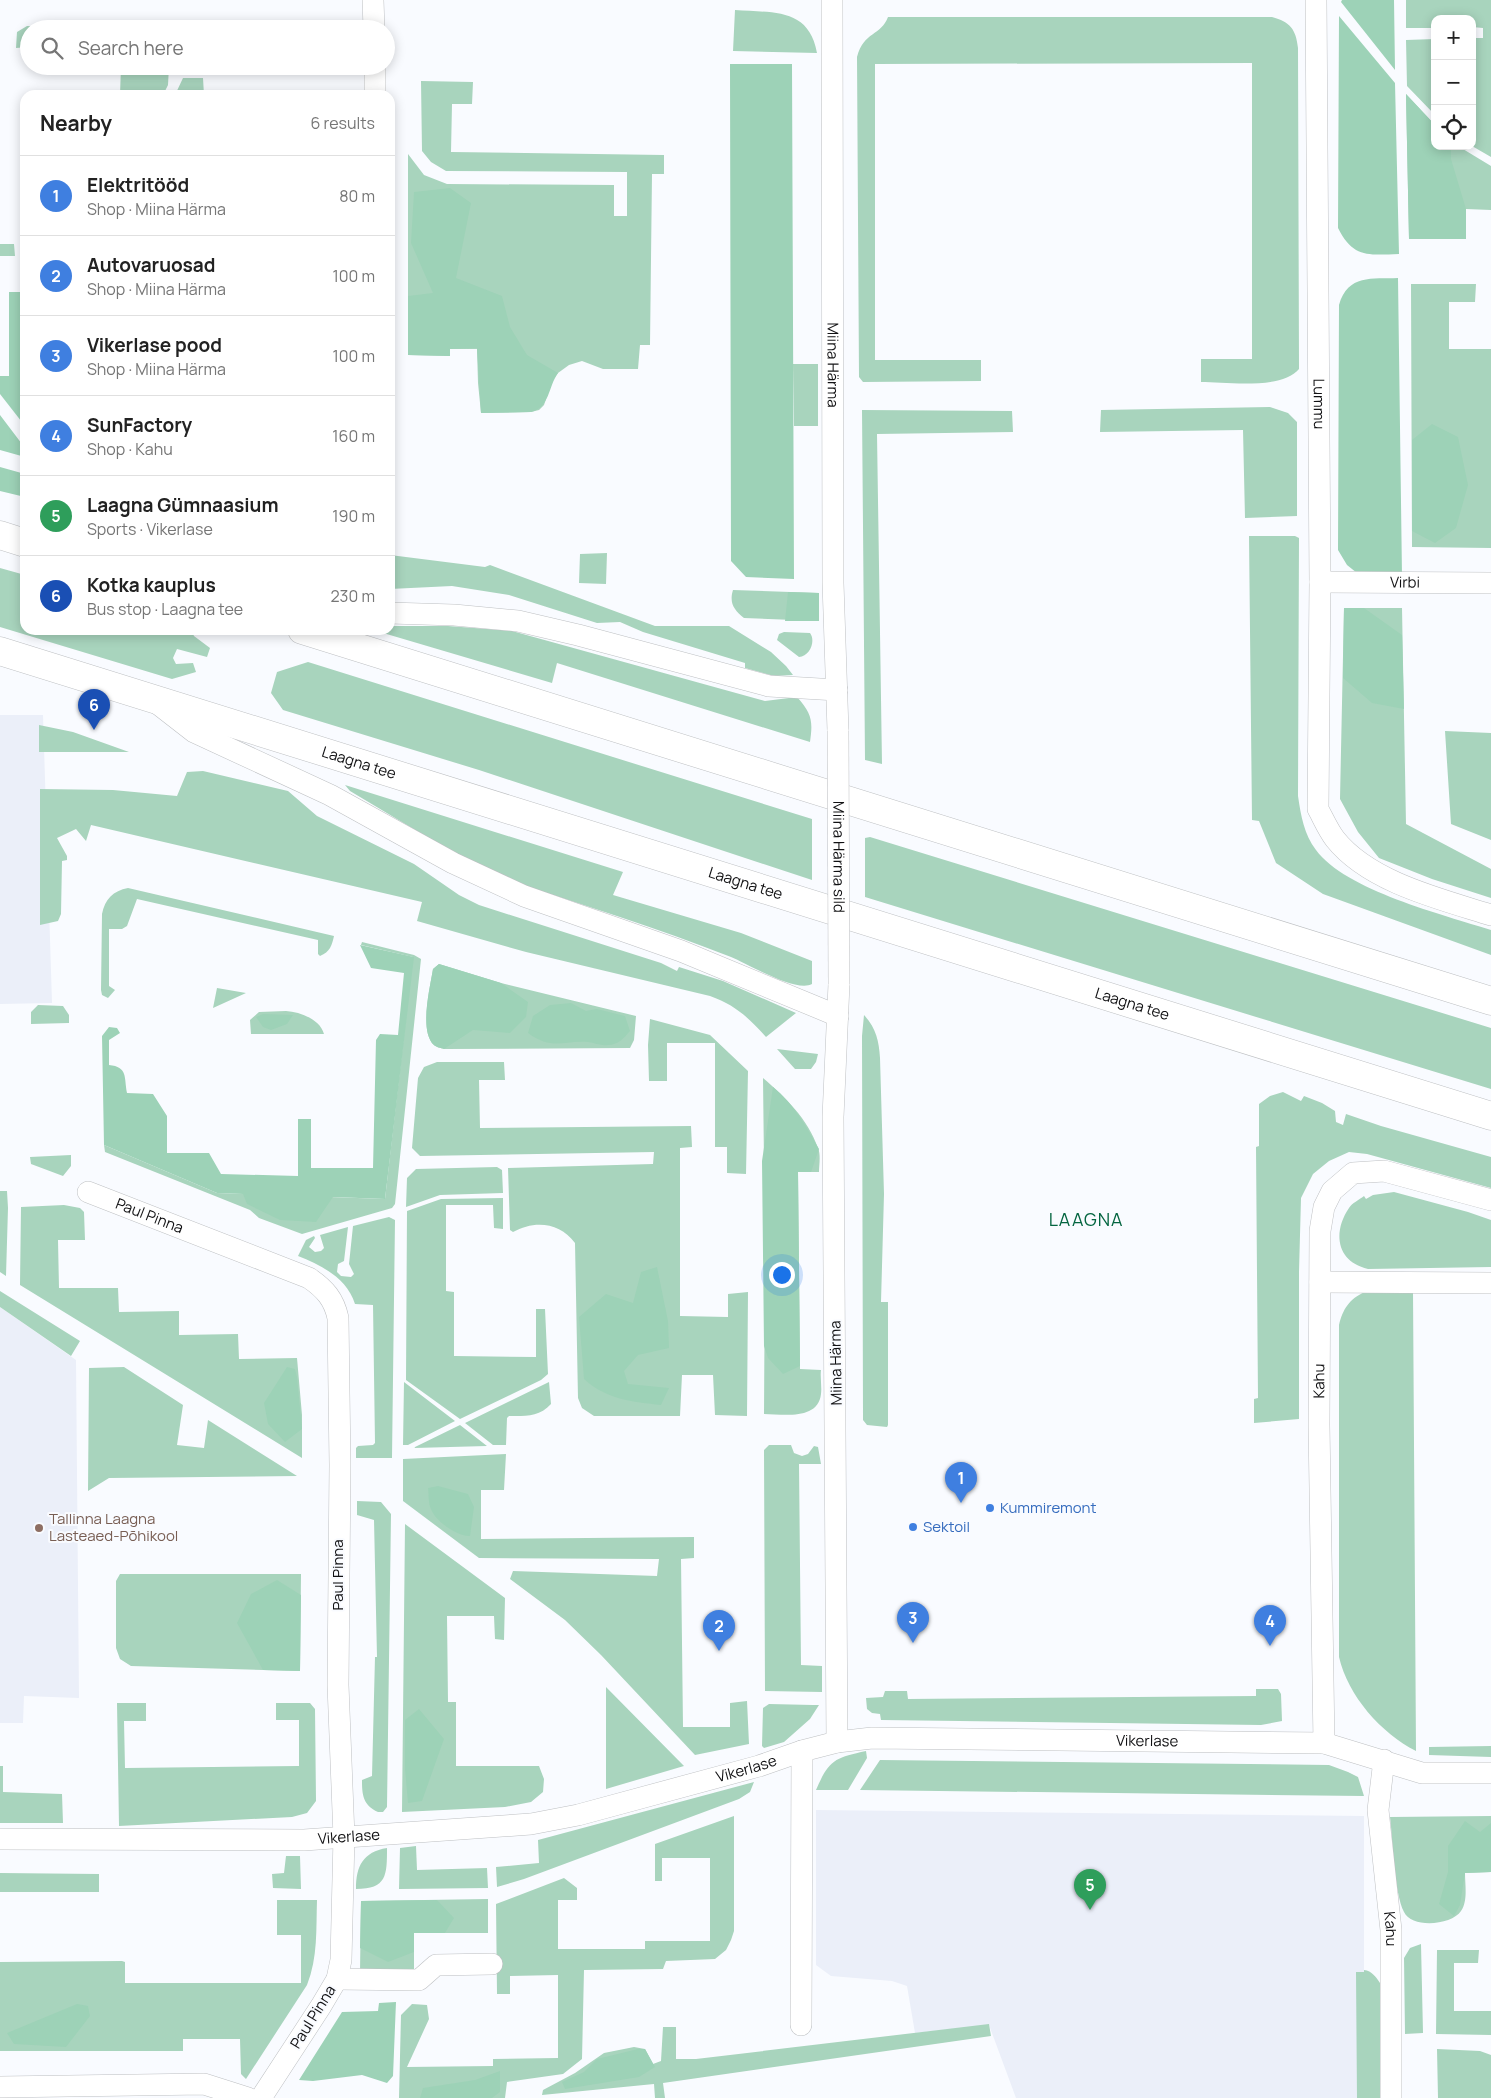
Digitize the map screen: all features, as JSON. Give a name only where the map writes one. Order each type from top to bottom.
[{"type":"main road","points":[[0,535],[20,541]]},
{"type":"main road","points":[[318,635],[1491,1002]]},
{"type":"main road","name":"Laagna tee","points":[[0,651],[1491,1116]]},
{"type":"street","points":[[373,0],[374,20]]},
{"type":"street","name":"Miina Härma","points":[[832,0],[833,583],[838,730]]},
{"type":"street","name":"Lummu","points":[[1316,0],[1320,582],[1318,808],[1334,839],[1369,870],[1425,894],[1491,915]]},
{"type":"street","points":[[375,75],[375,90]]},
{"type":"street","name":"Virbi","points":[[1320,582],[1491,583]]},
{"type":"street","points":[[395,613],[454,615],[518,621],[570,632],[769,686],[837,690]]},
{"type":"street","points":[[150,698],[194,732],[330,794],[452,863],[488,880],[524,896],[681,951],[838,1016]]},
{"type":"street","name":"Miina Härma sild","points":[[838,730],[839,984]]},
{"type":"street","name":"Miina Härma","points":[[837,1742],[837,1451],[833,1117],[839,984]]},
{"type":"street","name":"Kahu","points":[[1324,1743],[1318,1425],[1320,1231],[1324,1207],[1332,1191],[1353,1173],[1384,1171],[1491,1200]]},
{"type":"street","name":"Paul Pinna","points":[[88,1192],[309,1278],[325,1290],[335,1304],[338,1318],[338,1685],[344,1836],[341,1960],[337,1979],[261,2098]]},
{"type":"street","points":[[1320,1282],[1491,1283]]},
{"type":"street","name":"Vikerlase","points":[[0,1839],[304,1840],[531,1824],[578,1815],[759,1766],[802,1750],[837,1742],[872,1738],[1324,1743],[1422,1773],[1491,1773]]},
{"type":"street","points":[[801,2025],[802,1750]]},
{"type":"street","name":"Kahu","points":[[1384,1760],[1378,1810],[1392,1930],[1390,1958],[1391,2098]]},
{"type":"street","points":[[337,1979],[419,1980],[436,1965],[492,1964]]},
{"type":"street","points":[[0,2087],[204,2084],[248,2098]]},
{"type":"shaded area","points":[[0,715],[43,715],[52,1003],[0,1004]]},
{"type":"shaded area","name":"Tallinna Laagna Lasteaed-Põhikool","points":[[0,1307],[76,1360],[79,1698],[24,1696],[23,1723],[0,1723]]},
{"type":"shaded area","points":[[816,1810],[1364,1816],[1364,1972],[1357,1972],[1360,2098],[1016,2098],[989,2025],[915,2033],[907,1986],[892,1981],[831,1976],[816,1965]]},
{"type":"green space","points":[[1342,0],[1394,0],[1395,70],[1341,2]]},
{"type":"green space","points":[[1406,0],[1491,0],[1491,157],[1476,148],[1476,38],[1483,38],[1483,28],[1476,27],[1476,15],[1431,15],[1431,28],[1406,28]]},
{"type":"green space","points":[[735,10],[775,13],[787,15],[797,20],[806,27],[813,38],[817,53],[733,51]]},
{"type":"green space","points":[[1339,16],[1395,83],[1399,254],[1378,255],[1362,253],[1350,245],[1338,228]]},
{"type":"green space","points":[[888,17],[1272,17],[1288,24],[1294,31],[1298,48],[1299,369],[1291,376],[1267,382],[1201,382],[1201,359],[1252,359],[1252,63],[875,64],[875,360],[981,360],[981,381],[863,382],[859,377],[857,57],[864,42],[881,28]]},
{"type":"green space","points":[[20,30],[20,48],[16,48],[17,32]]},
{"type":"green space","points":[[1431,39],[1431,111],[1407,86],[1406,40]]},
{"type":"green space","points":[[730,64],[792,64],[794,579],[746,577],[731,561]]},
{"type":"green space","points":[[121,75],[169,75],[166,90],[120,90]]},
{"type":"green space","points":[[183,78],[203,78],[204,90],[177,90]]},
{"type":"green space","points":[[421,81],[473,82],[472,104],[452,104],[451,152],[664,155],[664,174],[652,174],[650,345],[640,345],[638,369],[603,369],[582,361],[569,365],[558,373],[552,381],[544,405],[539,410],[531,412],[481,413],[477,349],[450,349],[450,356],[408,355],[408,154],[424,175],[447,184],[614,185],[614,216],[627,216],[627,172],[446,171],[431,162],[422,151]]},
{"type":"green space","points":[[1406,94],[1431,121],[1431,150],[1465,150],[1491,166],[1491,210],[1466,209],[1466,239],[1409,239]]},
{"type":"green space","points":[[1406,94],[1431,121],[1431,150],[1451,150],[1451,159],[1466,209],[1466,239],[1409,239]]},
{"type":"green space","points":[[450,188],[471,203],[456,278],[502,296],[510,327],[527,355],[558,373],[542,406],[531,412],[481,413],[477,348],[450,349],[450,356],[408,355],[408,296],[433,293],[411,243],[414,192]]},
{"type":"green space","points":[[0,244],[14,244],[15,256],[0,256]]},
{"type":"green space","points":[[1398,278],[1402,576],[1357,573],[1347,565],[1338,550],[1339,305],[1348,288],[1355,283],[1370,279]]},
{"type":"green space","points":[[1411,284],[1476,284],[1475,302],[1449,302],[1449,349],[1491,349],[1491,548],[1412,547]]},
{"type":"green space","points":[[9,292],[20,292],[20,420],[0,394],[0,376],[9,376]]},
{"type":"green space","points":[[793,364],[818,364],[818,426],[794,426]]},
{"type":"green space","points":[[1270,407],[1288,413],[1297,422],[1297,516],[1245,518],[1243,430],[1100,432],[1101,410]]},
{"type":"green space","points":[[862,410],[1012,411],[1013,432],[877,434],[882,764],[865,760]]},
{"type":"green space","points":[[0,415],[20,441],[20,456],[0,450]]},
{"type":"green space","points":[[1432,424],[1458,437],[1468,485],[1456,528],[1435,543],[1412,531],[1412,440]]},
{"type":"green space","points":[[0,467],[20,473],[20,496],[0,491]]},
{"type":"green space","points":[[1249,536],[1295,536],[1299,538],[1298,796],[1300,811],[1312,844],[1330,864],[1372,889],[1423,909],[1491,930],[1491,955],[1323,894],[1276,863],[1259,821],[1252,820]]},
{"type":"green space","points":[[607,553],[606,584],[579,583],[580,554]]},
{"type":"green space","points":[[395,556],[485,567],[490,565],[655,626],[729,626],[771,652],[793,675],[774,676],[745,668],[745,663],[643,632],[620,622],[597,623],[509,595],[452,586],[395,589]]},
{"type":"green space","points":[[0,568],[20,574],[20,633],[0,627]]},
{"type":"green space","points":[[733,590],[819,593],[819,621],[744,618],[733,606]]},
{"type":"green space","points":[[788,592],[819,593],[819,621],[785,621]]},
{"type":"green space","points":[[1344,608],[1402,608],[1406,824],[1491,869],[1491,898],[1432,879],[1379,858],[1358,832],[1340,799]]},
{"type":"green space","points":[[1344,608],[1364,608],[1402,635],[1404,709],[1372,703],[1343,678]]},
{"type":"green space","points":[[395,626],[448,626],[512,631],[765,701],[797,697],[806,708],[810,718],[810,742],[557,663],[552,683],[390,635],[395,635]]},
{"type":"green space","points":[[784,632],[810,633],[812,644],[809,651],[799,657],[777,640],[779,634]]},
{"type":"green space","points":[[26,635],[194,635],[210,648],[207,657],[177,649],[173,658],[176,664],[193,663],[196,672],[172,679]]},
{"type":"green space","points":[[308,662],[812,819],[812,880],[479,770],[283,710],[271,693],[277,672]]},
{"type":"green space","points":[[39,725],[73,732],[129,752],[39,752]]},
{"type":"green space","points":[[1445,731],[1491,733],[1491,840],[1451,824]]},
{"type":"green space","points":[[203,771],[288,791],[317,816],[414,864],[459,895],[479,905],[661,963],[677,971],[679,967],[723,981],[796,1013],[766,1037],[741,1012],[727,1003],[710,996],[526,952],[417,921],[422,902],[91,825],[86,841],[76,829],[57,838],[67,856],[67,860],[62,861],[61,914],[58,921],[40,925],[40,789],[113,790],[177,796],[187,772]]},
{"type":"green space","points":[[345,785],[623,872],[613,895],[741,933],[812,961],[812,984],[805,986],[795,985],[702,946],[499,877],[467,861],[350,791]]},
{"type":"green space","points":[[870,837],[1491,1028],[1491,1089],[865,897],[865,838]]},
{"type":"green space","points":[[128,888],[334,936],[328,950],[320,956],[318,954],[318,940],[137,899],[127,926],[122,929],[109,929],[109,986],[115,990],[108,998],[102,995],[101,990],[102,914],[110,896]]},
{"type":"green space","points":[[362,942],[414,955],[421,959],[395,1204],[392,1208],[302,1234],[259,1218],[250,1210],[105,1152],[104,1145],[217,1193],[385,1199],[413,957],[361,945]]},
{"type":"green space","points":[[360,945],[414,957],[385,1199],[333,1197],[316,1222],[280,1220],[247,1204],[243,1194],[217,1193],[104,1145],[102,1036],[109,1027],[117,1028],[120,1033],[109,1040],[109,1065],[119,1068],[124,1074],[127,1093],[153,1094],[167,1116],[167,1153],[209,1153],[221,1174],[298,1176],[298,1119],[311,1119],[311,1168],[373,1168],[376,1040],[380,1034],[398,1035],[404,973],[371,968]]},
{"type":"green space","points":[[439,964],[501,983],[636,1016],[634,1040],[630,1048],[444,1049],[437,1047],[430,1038],[426,1020],[433,969]]},
{"type":"green space","points":[[439,964],[501,983],[528,1002],[526,1017],[510,1033],[473,1030],[444,1049],[435,1046],[427,1030],[426,1020],[433,969]]},
{"type":"green space","points":[[217,988],[246,993],[213,1008]]},
{"type":"green space","points":[[571,1003],[586,1011],[597,1009],[625,1016],[630,1031],[623,1039],[612,1045],[588,1042],[558,1044],[544,1042],[528,1033],[533,1016],[550,1005]]},
{"type":"green space","points":[[38,1005],[63,1006],[69,1015],[69,1023],[31,1024],[31,1012]]},
{"type":"green space","points":[[286,1011],[314,1020],[324,1034],[251,1034],[250,1020],[259,1012]]},
{"type":"green space","points":[[263,1014],[293,1015],[287,1024],[271,1030],[263,1027],[256,1017]]},
{"type":"green space","points":[[864,1015],[876,1035],[880,1058],[884,1194],[881,1302],[888,1302],[887,1427],[867,1425],[863,1420],[862,1036]]},
{"type":"green space","points":[[650,1019],[710,1035],[748,1071],[746,1174],[727,1173],[727,1147],[715,1147],[715,1043],[667,1043],[667,1081],[649,1081],[648,1045]]},
{"type":"green space","points":[[777,1049],[818,1054],[816,1062],[811,1069],[795,1069]]},
{"type":"green space","points":[[437,1062],[504,1062],[505,1080],[479,1080],[480,1128],[691,1126],[692,1147],[680,1148],[680,1316],[728,1317],[728,1294],[748,1292],[747,1416],[715,1415],[713,1375],[682,1375],[680,1416],[594,1416],[582,1408],[578,1398],[575,1243],[562,1231],[546,1225],[529,1226],[513,1232],[510,1230],[508,1168],[653,1164],[654,1152],[420,1156],[412,1148],[418,1078],[424,1067]]},
{"type":"green space","points":[[763,1078],[802,1118],[814,1137],[819,1154],[819,1172],[798,1172],[800,1369],[821,1370],[821,1394],[818,1403],[813,1409],[789,1415],[764,1414]]},
{"type":"green space","points":[[773,1087],[793,1108],[819,1149],[811,1172],[798,1172],[800,1366],[783,1374],[768,1358],[764,1346],[762,1161]]},
{"type":"green space","points":[[1283,1092],[1301,1101],[1304,1096],[1322,1103],[1335,1111],[1336,1122],[1343,1125],[1346,1114],[1381,1126],[1491,1157],[1491,1188],[1367,1154],[1349,1152],[1329,1161],[1313,1174],[1301,1198],[1299,1419],[1254,1423],[1254,1399],[1258,1398],[1256,1147],[1259,1146],[1259,1104],[1270,1096]]},
{"type":"green space","points":[[71,1155],[71,1166],[63,1176],[31,1164],[30,1157]]},
{"type":"green space","points":[[497,1167],[502,1170],[503,1193],[440,1195],[406,1207],[407,1178],[416,1169]]},
{"type":"green space","points":[[0,1191],[7,1191],[6,1276],[0,1272]]},
{"type":"green space","points":[[1394,1192],[1491,1220],[1491,1267],[1368,1269],[1350,1260],[1340,1245],[1339,1236],[1340,1227],[1349,1208],[1364,1196],[1366,1199],[1373,1195]]},
{"type":"green space","points":[[503,1198],[503,1229],[494,1228],[493,1205],[446,1205],[446,1291],[454,1292],[454,1356],[536,1357],[536,1309],[545,1309],[548,1374],[541,1380],[460,1419],[406,1380],[407,1211],[441,1199]]},
{"type":"green space","points":[[64,1205],[80,1208],[84,1212],[85,1240],[58,1240],[59,1288],[118,1288],[119,1312],[179,1311],[179,1335],[238,1334],[239,1359],[297,1358],[302,1415],[302,1458],[20,1285],[21,1207]]},
{"type":"green space","points":[[389,1217],[395,1220],[392,1458],[356,1458],[356,1448],[358,1446],[373,1445],[375,1443],[373,1305],[355,1304],[340,1280],[324,1268],[298,1256],[306,1240],[314,1236],[315,1238],[309,1247],[315,1252],[321,1251],[324,1248],[320,1235],[348,1227],[344,1261],[338,1264],[337,1272],[341,1276],[351,1277],[354,1274],[349,1264],[353,1226]]},
{"type":"green space","points":[[657,1267],[668,1321],[669,1348],[638,1355],[624,1371],[628,1384],[669,1388],[661,1405],[630,1401],[610,1395],[592,1386],[584,1379],[579,1317],[606,1294],[633,1303],[641,1272]]},
{"type":"green space","points":[[0,1291],[80,1341],[71,1356],[0,1307]]},
{"type":"green space","points":[[1413,1291],[1416,1751],[1390,1734],[1368,1712],[1350,1686],[1339,1657],[1339,1325],[1342,1314],[1348,1305],[1365,1292]]},
{"type":"green space","points":[[124,1367],[183,1405],[177,1445],[204,1448],[208,1420],[297,1476],[109,1478],[88,1491],[89,1368]]},
{"type":"green space","points":[[287,1367],[295,1369],[297,1377],[302,1429],[285,1442],[268,1424],[264,1403]]},
{"type":"green space","points":[[404,1382],[455,1421],[408,1445],[403,1445]]},
{"type":"green space","points":[[549,1382],[551,1404],[537,1414],[509,1416],[507,1418],[506,1445],[493,1445],[465,1423]]},
{"type":"green space","points":[[460,1425],[487,1446],[413,1448]]},
{"type":"green space","points":[[769,1445],[791,1445],[794,1453],[802,1456],[808,1454],[814,1446],[818,1447],[821,1464],[799,1464],[801,1665],[822,1666],[822,1692],[765,1691],[764,1450]]},
{"type":"green space","points":[[506,1454],[504,1490],[481,1490],[481,1539],[694,1537],[694,1558],[681,1559],[683,1727],[730,1727],[730,1703],[747,1701],[749,1744],[695,1755],[601,1655],[565,1620],[510,1579],[513,1571],[657,1576],[659,1559],[479,1558],[403,1501],[403,1459]]},
{"type":"green space","points":[[438,1486],[468,1494],[474,1507],[470,1536],[453,1531],[433,1514],[429,1504],[428,1488]]},
{"type":"green space","points":[[357,1501],[381,1502],[391,1514],[387,1807],[383,1812],[378,1812],[366,1803],[362,1790],[362,1780],[372,1776],[375,1657],[377,1657],[374,1520],[357,1515]]},
{"type":"green space","points":[[405,1524],[505,1598],[504,1640],[495,1639],[494,1616],[447,1616],[448,1702],[456,1702],[456,1766],[539,1766],[544,1779],[543,1792],[531,1802],[505,1807],[402,1812]]},
{"type":"green space","points":[[120,1574],[301,1574],[300,1671],[131,1666],[120,1659],[116,1648],[116,1581]]},
{"type":"green space","points":[[277,1580],[301,1595],[300,1671],[263,1670],[237,1623],[251,1594]]},
{"type":"green space","points":[[606,1687],[684,1766],[606,1789]]},
{"type":"green space","points":[[1256,1689],[1278,1689],[1281,1694],[1282,1721],[1261,1725],[881,1720],[880,1714],[872,1713],[867,1709],[866,1698],[883,1697],[885,1691],[907,1691],[908,1699],[1256,1696]]},
{"type":"green space","points":[[117,1703],[146,1703],[146,1721],[124,1721],[125,1768],[299,1766],[299,1720],[276,1720],[276,1703],[310,1703],[315,1709],[316,1801],[307,1813],[292,1817],[119,1826]]},
{"type":"green space","points":[[769,1704],[819,1705],[810,1719],[784,1742],[764,1748],[762,1746],[763,1708]]},
{"type":"green space","points":[[419,1709],[444,1739],[422,1801],[408,1803],[405,1769],[405,1720]]},
{"type":"green space","points":[[1491,1746],[1491,1757],[1429,1755],[1429,1747]]},
{"type":"green space","points":[[866,1751],[867,1758],[848,1790],[816,1790],[825,1772],[834,1762]]},
{"type":"green space","points":[[880,1760],[1329,1765],[1358,1777],[1364,1796],[860,1790]]},
{"type":"green space","points":[[0,1766],[3,1766],[3,1792],[62,1794],[63,1823],[0,1823]]},
{"type":"green space","points":[[754,1782],[750,1792],[739,1799],[524,1879],[497,1887],[496,1867],[539,1863],[538,1840]]},
{"type":"green space","points":[[734,1816],[734,1931],[726,1950],[715,1959],[666,1961],[663,1969],[584,1970],[582,2059],[563,2074],[507,2082],[505,2098],[399,2098],[401,2015],[412,2004],[427,2005],[429,2019],[407,2067],[493,2066],[493,2059],[558,2058],[558,1975],[510,1976],[510,1994],[497,1994],[496,1904],[564,1878],[577,1888],[577,1900],[558,1900],[558,1949],[645,1949],[645,1941],[710,1941],[710,1858],[662,1858],[662,1881],[655,1881],[655,1844]]},
{"type":"green space","points":[[1491,1816],[1491,1872],[1465,1873],[1465,1898],[1461,1911],[1456,1916],[1441,1922],[1423,1923],[1408,1917],[1404,1912],[1398,1892],[1390,1817]]},
{"type":"green space","points":[[1465,1821],[1480,1832],[1491,1823],[1491,1872],[1465,1873],[1460,1905],[1454,1916],[1439,1904],[1448,1872],[1448,1846]]},
{"type":"green space","points":[[416,1846],[417,1870],[487,1868],[488,1888],[399,1889],[400,1848]]},
{"type":"green space","points":[[387,1848],[387,1866],[383,1879],[374,1886],[356,1889],[357,1873],[362,1861],[372,1853]]},
{"type":"green space","points":[[286,1856],[300,1856],[301,1889],[273,1888],[272,1874],[284,1873]]},
{"type":"green space","points":[[0,1873],[99,1874],[99,1892],[0,1892]]},
{"type":"green space","points":[[488,1899],[488,1933],[414,1933],[414,1973],[360,1972],[361,1901]]},
{"type":"green space","points":[[277,1900],[317,1900],[316,1943],[313,1964],[307,1985],[246,2079],[241,2074],[240,2039],[183,2039],[183,2051],[0,2051],[0,1962],[122,1961],[125,1962],[125,1983],[301,1983],[301,1935],[277,1935]]},
{"type":"green space","points":[[437,1900],[454,1918],[445,1933],[414,1933],[414,1952],[388,1962],[360,1948],[361,1901]]},
{"type":"green space","points":[[1421,1944],[1423,2033],[1405,2034],[1404,1958],[1410,1948]]},
{"type":"green space","points":[[1437,1950],[1479,1950],[1478,1963],[1454,1963],[1454,2011],[1491,2011],[1491,2035],[1436,2034]]},
{"type":"green space","points":[[1364,1970],[1372,1973],[1380,1983],[1381,2098],[1357,2098],[1356,1972],[1364,1972]]},
{"type":"green space","points":[[396,2002],[393,2076],[387,2083],[362,2075],[313,2081],[299,2080],[342,2012],[378,2011],[379,2003]]},
{"type":"green space","points":[[77,2004],[88,2006],[90,2016],[66,2047],[14,2044],[7,2033]]},
{"type":"green space","points":[[989,2024],[991,2036],[663,2083],[665,2098],[655,2098],[654,2084],[542,2095],[543,2090],[575,2073],[604,2053],[634,2047],[645,2049],[653,2064],[661,2061],[663,2027],[676,2027],[676,2059],[696,2059]]},
{"type":"green space","points":[[645,2049],[655,2067],[639,2077],[565,2089],[562,2082],[584,2072],[597,2059]]},
{"type":"green space","points":[[1437,2049],[1480,2051],[1491,2055],[1491,2098],[1438,2098]]},
{"type":"green space","points":[[500,2071],[500,2092],[492,2098],[420,2098],[423,2088],[475,2080]]},
{"type":"place","name":"Kotka kauplus","points":[[94,730]]},
{"type":"place","name":"Elektritööd","points":[[961,1503]]},
{"type":"place","name":"Kummiremont","points":[[990,1508]]},
{"type":"place","name":"Sektoil","points":[[913,1527]]},
{"type":"place","name":"Tallinna Laagna Lasteaed-Põhikool","points":[[39,1528]]},
{"type":"place","name":"Vikerlase pood","points":[[913,1643]]},
{"type":"place","name":"SunFactory","points":[[1270,1646]]},
{"type":"place","name":"Autovaruosad","points":[[719,1651]]},
{"type":"place","name":"Laagna Gümnaasium","points":[[1090,1910]]},
{"type":"district","name":"LAAGNA","points":[[1086,1220]]}]
